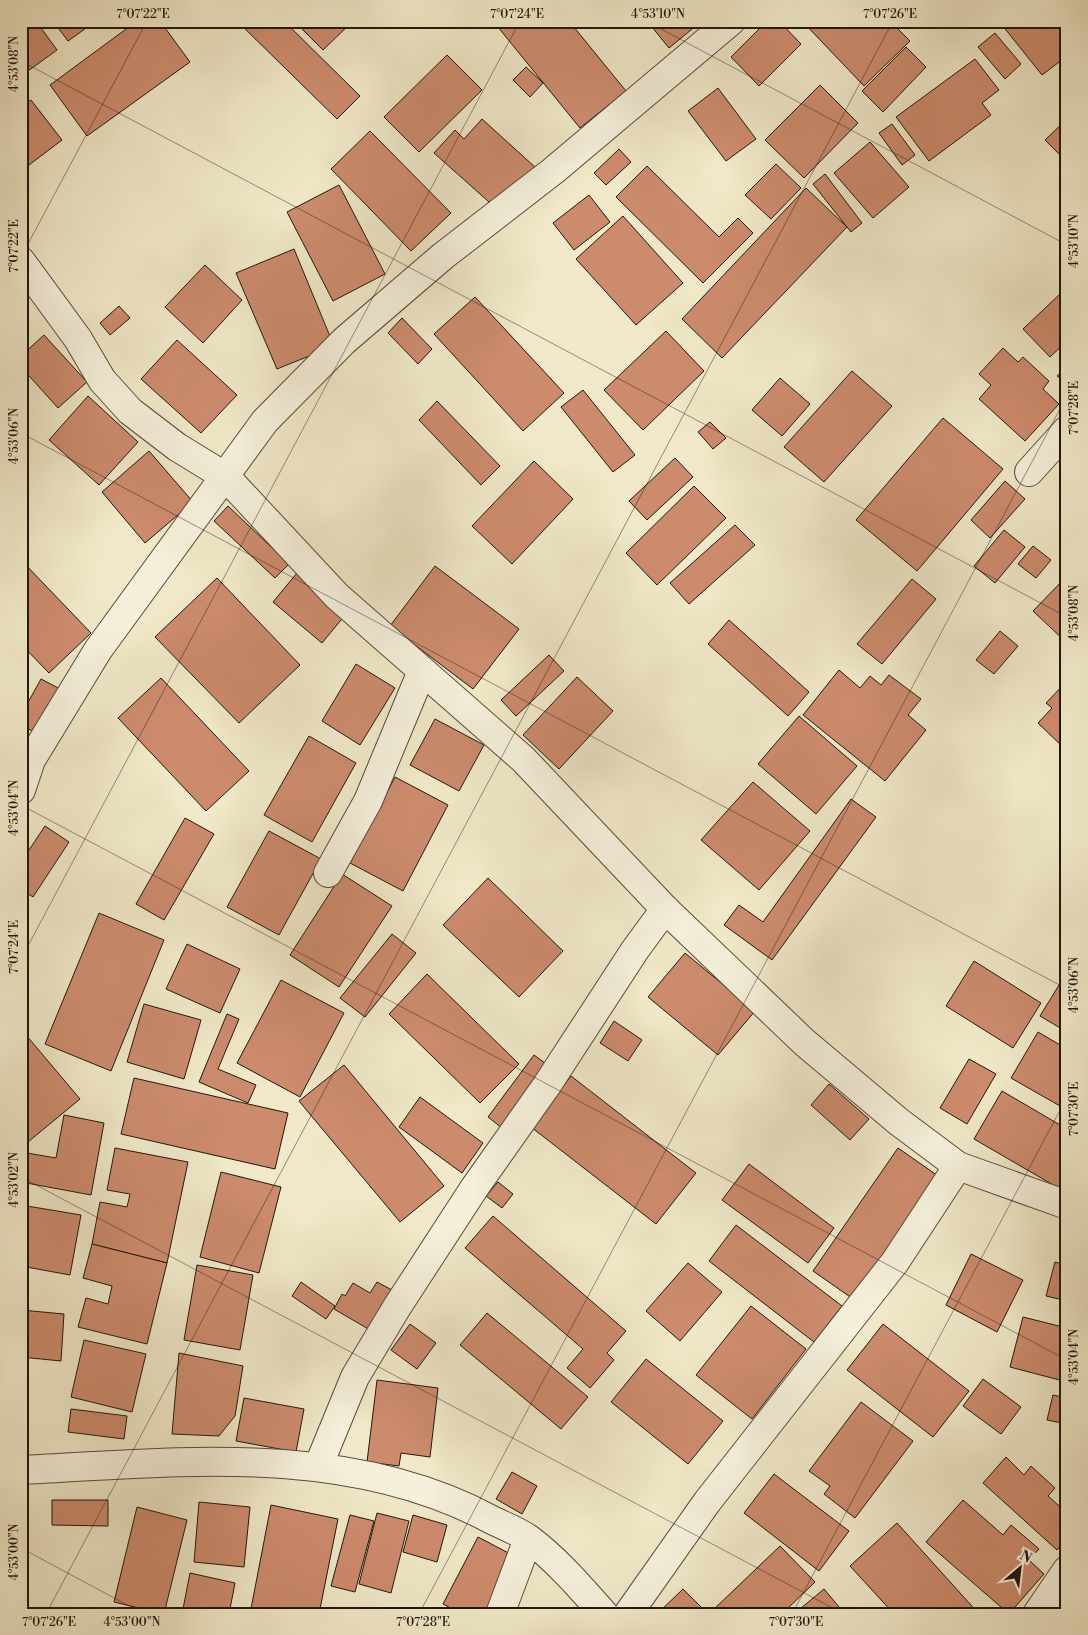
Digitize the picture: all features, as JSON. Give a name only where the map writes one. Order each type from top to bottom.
[{"type":"street","points":[[21,790],[26,759],[98,650],[226,476],[264,421],[344,341],[443,256],[553,170],[731,21]]},
{"type":"street","points":[[21,261],[78,339],[102,380],[130,411],[178,448],[226,476],[337,596],[523,760],[665,909],[804,1042],[899,1122],[958,1166],[1067,1205]]},
{"type":"street","points":[[1029,472],[1067,430]]},
{"type":"street","points":[[328,874],[368,801],[422,671]]},
{"type":"street","points":[[318,1467],[356,1377],[397,1306],[475,1187],[547,1085],[635,950],[665,909]]},
{"type":"street","points":[[628,1614],[707,1502],[895,1262],[958,1166]]},
{"type":"street","points":[[21,1470],[243,1460],[318,1467],[398,1482],[464,1504],[528,1539],[570,1577],[604,1614]]},
{"type":"street","points":[[500,1614],[528,1539]]},
{"type":"street","points":[[1037,1614],[1067,1570]]},
{"type":"building","points":[[21,21],[36,21],[57,50],[21,76]]},
{"type":"building","points":[[53,21],[96,21],[68,41]]},
{"type":"building","points":[[137,21],[160,21],[190,62],[87,136],[50,85]]},
{"type":"building","points":[[237,21],[284,21],[360,96],[337,119]]},
{"type":"building","points":[[294,21],[353,21],[323,50]]},
{"type":"building","points":[[493,21],[569,21],[626,91],[580,128]]},
{"type":"building","points":[[647,21],[702,21],[669,48]]},
{"type":"building","points":[[767,21],[779,21],[801,44],[759,86],[731,57]]},
{"type":"building","points":[[802,21],[890,21],[910,41],[864,86]]},
{"type":"building","points":[[1007,21],[1067,21],[1067,56],[1042,75],[1002,25]]},
{"type":"building","points":[[995,33],[1021,64],[1005,79],[978,47]]},
{"type":"building","points":[[906,47],[926,67],[883,112],[862,91]]},
{"type":"building","points":[[447,55],[482,90],[419,152],[384,117]]},
{"type":"building","points":[[975,59],[999,90],[982,103],[991,115],[929,161],[896,117]]},
{"type":"building","points":[[526,67],[543,83],[530,97],[513,80]]},
{"type":"building","points":[[820,85],[858,123],[804,178],[765,140]]},
{"type":"building","points":[[718,88],[756,139],[726,161],[688,111]]},
{"type":"building","points":[[31,100],[62,140],[21,171],[21,107]]},
{"type":"building","points":[[482,119],[536,168],[498,210],[434,153],[455,130],[464,139]]},
{"type":"building","points":[[1067,119],[1067,162],[1045,140]]},
{"type":"building","points":[[892,124],[915,155],[902,165],[879,133]]},
{"type":"building","points":[[370,131],[451,213],[411,251],[331,169]]},
{"type":"building","points":[[870,142],[909,187],[873,218],[834,173]]},
{"type":"building","points":[[619,149],[631,162],[606,185],[594,173]]},
{"type":"building","points":[[776,164],[801,188],[771,219],[745,195]]},
{"type":"building","points":[[647,166],[719,237],[738,218],[753,233],[703,283],[616,197]]},
{"type":"building","points":[[825,174],[862,223],[851,232],[813,184]]},
{"type":"building","points":[[339,185],[385,274],[333,301],[287,212]]},
{"type":"building","points":[[806,188],[847,227],[722,358],[682,319]]},
{"type":"building","points":[[589,195],[610,222],[574,250],[553,223]]},
{"type":"building","points":[[623,216],[683,283],[636,325],[576,259]]},
{"type":"building","points":[[294,249],[334,346],[277,369],[236,273]]},
{"type":"building","points":[[205,265],[242,300],[203,343],[165,307]]},
{"type":"building","points":[[1060,294],[1067,300],[1067,341],[1050,357],[1023,329]]},
{"type":"building","points":[[475,297],[564,393],[523,431],[434,334]]},
{"type":"building","points":[[119,306],[130,318],[110,335],[100,323]]},
{"type":"building","points":[[402,318],[432,349],[418,364],[388,333]]},
{"type":"building","points":[[666,331],[704,371],[643,430],[604,390]]},
{"type":"building","points":[[44,335],[87,382],[58,408],[21,367],[21,356]]},
{"type":"building","points":[[177,340],[237,395],[201,433],[141,379]]},
{"type":"building","points":[[1003,348],[1018,362],[1023,357],[1049,381],[1043,389],[1059,404],[1025,441],[979,399],[991,385],[979,374]]},
{"type":"building","points":[[1067,366],[1067,384],[1057,376]]},
{"type":"building","points":[[852,371],[892,406],[824,482],[784,447]]},
{"type":"building","points":[[780,378],[810,404],[782,436],[752,410]]},
{"type":"building","points":[[583,390],[635,455],[613,472],[561,407]]},
{"type":"building","points":[[88,396],[138,442],[99,485],[49,440]]},
{"type":"building","points":[[437,401],[500,466],[481,485],[419,420]]},
{"type":"building","points":[[943,418],[1003,469],[917,571],[856,520]]},
{"type":"building","points":[[710,422],[726,438],[713,449],[698,432]]},
{"type":"building","points":[[149,451],[193,502],[145,543],[102,492]]},
{"type":"building","points":[[675,458],[693,477],[647,520],[629,501]]},
{"type":"building","points":[[534,461],[573,499],[512,564],[472,526]]},
{"type":"building","points":[[1067,464],[1067,479],[1059,473]]},
{"type":"building","points":[[1005,481],[1025,499],[990,538],[971,520]]},
{"type":"building","points":[[694,486],[726,518],[657,585],[626,553]]},
{"type":"building","points":[[228,506],[289,564],[275,578],[214,521]]},
{"type":"building","points":[[735,525],[755,545],[689,604],[670,583]]},
{"type":"building","points":[[1004,530],[1025,547],[995,583],[974,566]]},
{"type":"building","points":[[1033,546],[1051,560],[1036,578],[1018,564]]},
{"type":"building","points":[[21,560],[91,633],[49,673],[21,644]]},
{"type":"building","points":[[435,566],[519,629],[473,689],[390,626]]},
{"type":"building","points":[[297,573],[346,614],[322,643],[273,602]]},
{"type":"building","points":[[1067,576],[1067,643],[1033,611]]},
{"type":"building","points":[[217,578],[300,665],[239,723],[155,637]]},
{"type":"building","points":[[912,579],[936,599],[882,664],[857,644]]},
{"type":"building","points":[[729,620],[809,692],[788,716],[708,644]]},
{"type":"building","points":[[1000,631],[1018,646],[994,674],[976,660]]},
{"type":"building","points":[[549,655],[564,671],[516,716],[501,700]]},
{"type":"building","points":[[21,660],[29,667],[21,674]]},
{"type":"building","points":[[356,664],[395,688],[360,745],[322,721]]},
{"type":"building","points":[[839,670],[860,688],[870,676],[881,685],[889,675],[921,699],[908,715],[926,730],[885,781],[803,715]]},
{"type":"building","points":[[577,677],[613,711],[559,769],[523,735]]},
{"type":"building","points":[[161,678],[249,771],[206,811],[118,718]]},
{"type":"building","points":[[41,679],[64,691],[40,735],[21,725],[21,715]]},
{"type":"building","points":[[1067,681],[1067,751],[1038,723],[1052,708],[1046,703]]},
{"type":"building","points":[[799,716],[857,766],[816,814],[758,764]]},
{"type":"building","points":[[435,719],[484,745],[459,791],[410,765]]},
{"type":"building","points":[[309,736],[356,763],[312,842],[264,815]]},
{"type":"building","points":[[395,777],[448,805],[403,891],[350,863]]},
{"type":"building","points":[[753,782],[810,831],[759,890],[701,840]]},
{"type":"building","points":[[851,799],[876,817],[772,960],[724,925],[739,905],[763,922]]},
{"type":"building","points":[[185,818],[214,834],[164,920],[136,904]]},
{"type":"building","points":[[45,826],[69,842],[33,897],[21,889],[21,862]]},
{"type":"building","points":[[269,831],[321,859],[279,935],[227,907]]},
{"type":"building","points":[[342,874],[392,906],[339,987],[290,955]]},
{"type":"building","points":[[488,878],[563,951],[519,997],[443,925]]},
{"type":"building","points":[[99,913],[164,940],[111,1071],[45,1044]]},
{"type":"building","points":[[392,934],[416,953],[365,1017],[340,998]]},
{"type":"building","points":[[187,944],[240,969],[220,1013],[166,989]]},
{"type":"building","points":[[685,953],[755,1011],[718,1055],[648,997]]},
{"type":"building","points":[[974,961],[1041,1003],[1013,1048],[946,1006]]},
{"type":"building","points":[[1067,972],[1067,1032],[1040,1016]]},
{"type":"building","points":[[427,974],[519,1064],[480,1103],[389,1014]]},
{"type":"building","points":[[281,980],[344,1013],[300,1097],[237,1063]]},
{"type":"building","points":[[144,1004],[201,1020],[184,1079],[127,1062]]},
{"type":"building","points":[[227,1014],[239,1019],[218,1069],[256,1085],[248,1103],[199,1082]]},
{"type":"building","points":[[614,1021],[642,1040],[628,1061],[600,1043]]},
{"type":"building","points":[[21,1029],[80,1099],[28,1142],[21,1134]]},
{"type":"building","points":[[1038,1032],[1067,1049],[1067,1110],[1011,1078]]},
{"type":"building","points":[[534,1055],[549,1066],[502,1128],[488,1117]]},
{"type":"building","points":[[969,1059],[996,1074],[967,1124],[940,1108]]},
{"type":"building","points":[[344,1065],[444,1186],[400,1222],[299,1101]]},
{"type":"building","points":[[571,1076],[696,1173],[656,1224],[531,1127]]},
{"type":"building","points":[[134,1078],[288,1113],[275,1169],[121,1134]]},
{"type":"building","points":[[829,1084],[869,1119],[850,1140],[811,1105]]},
{"type":"building","points":[[1002,1091],[1067,1129],[1067,1193],[974,1139]]},
{"type":"building","points":[[420,1097],[483,1143],[462,1173],[399,1127]]},
{"type":"building","points":[[64,1115],[104,1123],[91,1195],[21,1182],[21,1152],[56,1158]]},
{"type":"building","points":[[115,1148],[188,1162],[167,1263],[92,1244],[100,1202],[127,1207],[130,1194],[107,1190]]},
{"type":"building","points":[[898,1148],[941,1178],[856,1301],[813,1271]]},
{"type":"building","points":[[749,1164],[834,1228],[808,1263],[722,1200]]},
{"type":"building","points":[[221,1172],[281,1187],[259,1273],[200,1257]]},
{"type":"building","points":[[498,1182],[513,1194],[502,1208],[486,1196]]},
{"type":"building","points":[[21,1205],[81,1215],[70,1275],[21,1266]]},
{"type":"building","points":[[493,1216],[626,1331],[607,1353],[614,1360],[590,1388],[567,1368],[583,1349],[465,1248]]},
{"type":"building","points":[[736,1225],[842,1306],[814,1342],[709,1261]]},
{"type":"building","points":[[92,1244],[167,1263],[147,1344],[78,1327],[86,1298],[108,1304],[112,1286],[83,1278]]},
{"type":"building","points":[[971,1254],[1023,1280],[997,1332],[946,1305]]},
{"type":"building","points":[[1067,1256],[1067,1301],[1046,1296],[1055,1262],[1065,1265]]},
{"type":"building","points":[[688,1263],[722,1292],[680,1341],[646,1311]]},
{"type":"building","points":[[197,1265],[253,1275],[240,1350],[184,1340]]},
{"type":"building","points":[[301,1282],[335,1306],[326,1319],[292,1296]]},
{"type":"building","points":[[377,1282],[392,1290],[370,1330],[334,1309],[342,1294],[345,1296],[353,1283],[370,1293]]},
{"type":"building","points":[[751,1306],[806,1349],[752,1419],[696,1375]]},
{"type":"building","points":[[21,1310],[64,1314],[61,1361],[21,1357]]},
{"type":"building","points":[[487,1313],[588,1397],[561,1429],[460,1345]]},
{"type":"building","points":[[1023,1317],[1067,1328],[1067,1382],[1010,1367]]},
{"type":"building","points":[[410,1324],[436,1343],[417,1369],[391,1350]]},
{"type":"building","points":[[883,1324],[969,1391],[933,1437],[847,1370]]},
{"type":"building","points":[[84,1340],[146,1354],[132,1412],[71,1397]]},
{"type":"building","points":[[179,1353],[243,1366],[235,1416],[219,1436],[172,1434]]},
{"type":"building","points":[[646,1359],[723,1421],[688,1464],[611,1402]]},
{"type":"building","points":[[983,1379],[1021,1407],[1001,1434],[963,1406]]},
{"type":"building","points":[[377,1380],[438,1388],[430,1457],[401,1453],[399,1466],[367,1462]]},
{"type":"building","points":[[1053,1395],[1067,1398],[1067,1424],[1047,1420]]},
{"type":"building","points":[[244,1398],[304,1409],[296,1452],[236,1441]]},
{"type":"building","points":[[861,1402],[913,1441],[855,1518],[824,1494],[830,1486],[809,1471]]},
{"type":"building","points":[[71,1409],[127,1416],[124,1439],[68,1432]]},
{"type":"building","points":[[21,1433],[26,1433],[29,1464],[21,1465]]},
{"type":"building","points":[[1006,1457],[1024,1475],[1031,1466],[1055,1488],[1048,1496],[1067,1513],[1067,1539],[1057,1550],[983,1483]]},
{"type":"building","points":[[512,1472],[537,1486],[522,1514],[496,1499]]},
{"type":"building","points":[[774,1474],[849,1531],[819,1571],[744,1513]]},
{"type":"building","points":[[52,1500],[108,1500],[108,1526],[52,1525]]},
{"type":"building","points":[[963,1500],[1003,1535],[1011,1525],[1039,1549],[1029,1560],[1044,1574],[1009,1614],[926,1542]]},
{"type":"building","points":[[199,1502],[250,1507],[244,1567],[194,1562]]},
{"type":"building","points":[[271,1505],[338,1519],[319,1614],[250,1614]]},
{"type":"building","points":[[137,1507],[187,1520],[164,1614],[114,1602]]},
{"type":"building","points":[[377,1513],[409,1521],[391,1593],[359,1584]]},
{"type":"building","points":[[350,1515],[374,1521],[355,1592],[331,1586]]},
{"type":"building","points":[[413,1515],[447,1525],[437,1562],[403,1552]]},
{"type":"building","points":[[897,1523],[979,1614],[894,1614],[850,1566]]},
{"type":"building","points":[[478,1537],[518,1558],[488,1614],[462,1614],[443,1604]]},
{"type":"building","points":[[780,1546],[815,1582],[782,1614],[714,1614],[712,1611]]},
{"type":"building","points":[[190,1573],[235,1583],[229,1614],[182,1614]]},
{"type":"building","points":[[683,1589],[708,1614],[657,1614]]},
{"type":"building","points":[[824,1589],[845,1614],[794,1614]]},
{"type":"building","points":[[1067,1596],[1067,1614],[1054,1614]]}]
